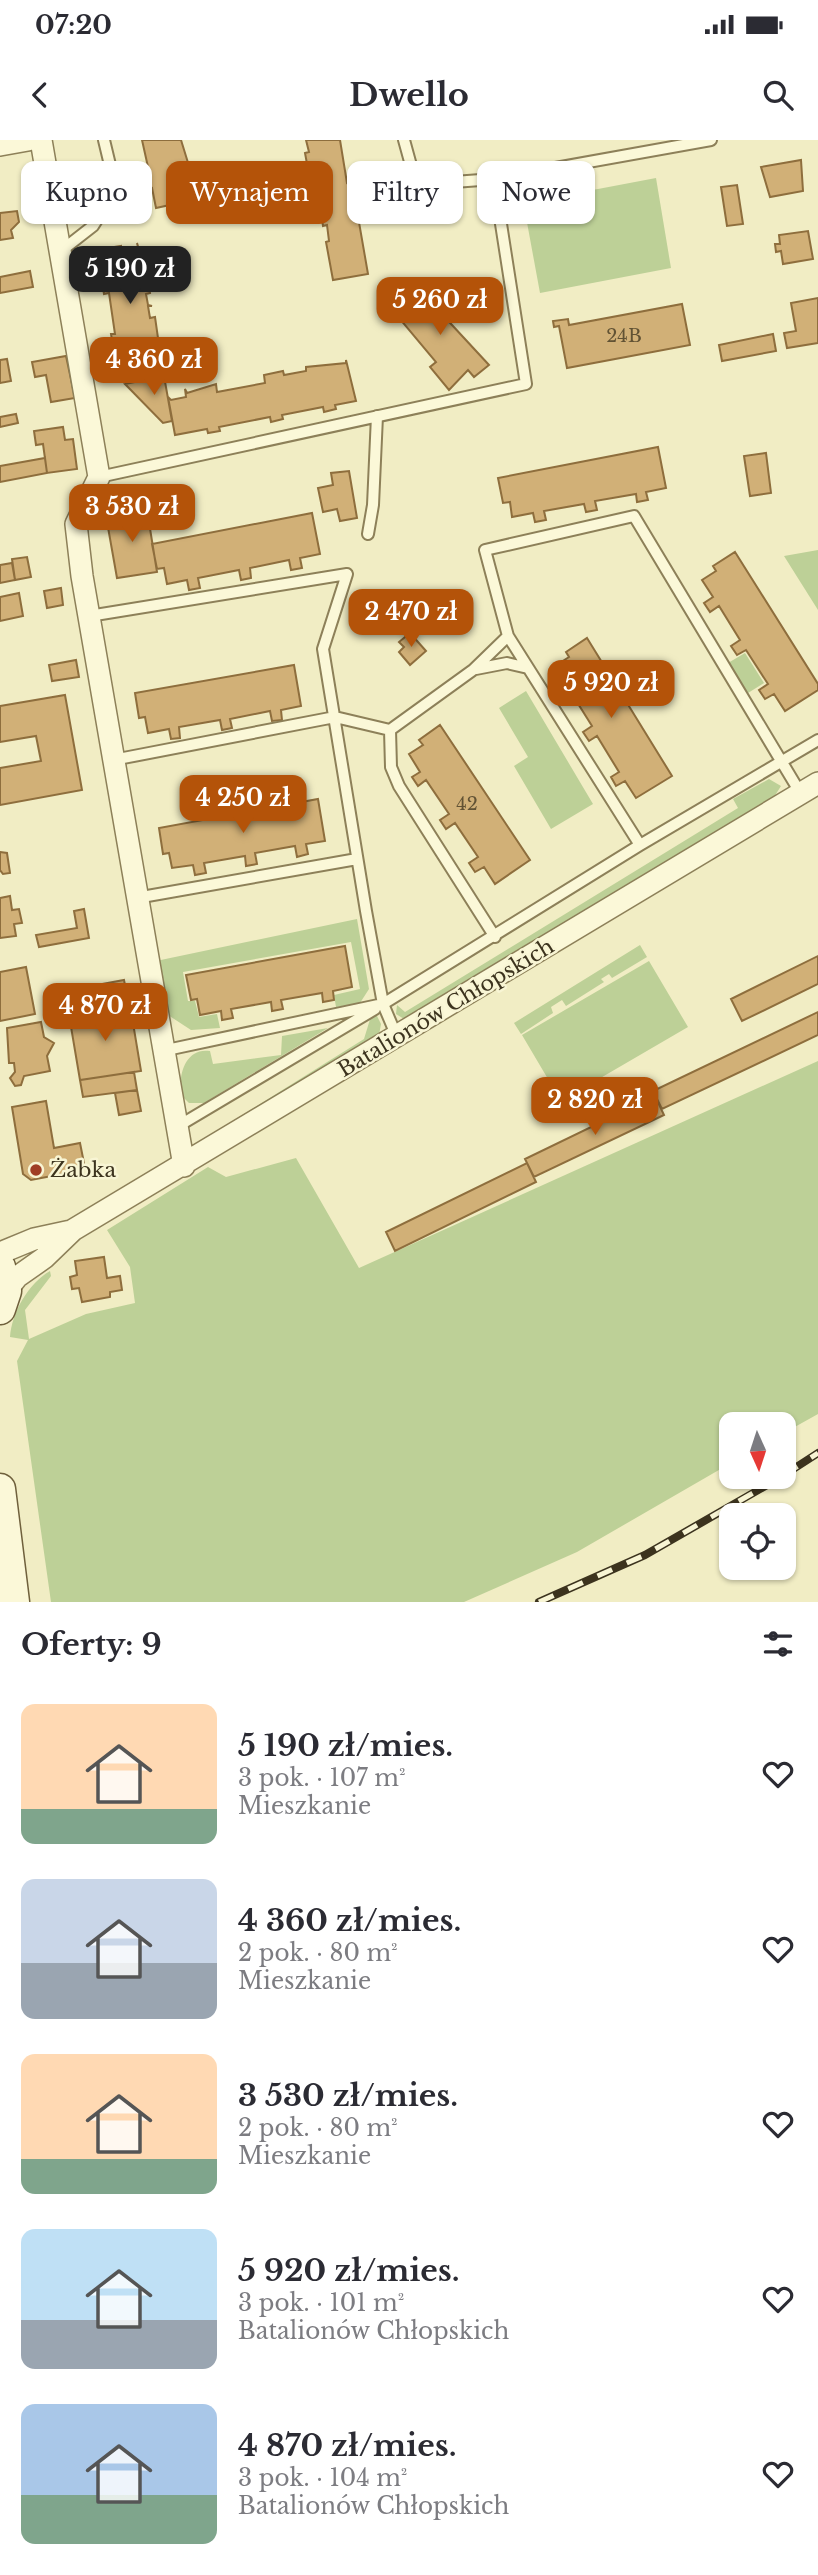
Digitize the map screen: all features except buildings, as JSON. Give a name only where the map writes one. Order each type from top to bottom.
[{"type":"main road","points":[[0,1489],[14,1602]]},
{"type":"street","points":[[0,145],[28,140]]},
{"type":"street","points":[[41,140],[58,253],[99,477],[76,524],[136,898],[184,1166]]},
{"type":"street","name":"Batalionów Chłopskich","points":[[2,1289],[44,1258],[73,1230],[184,1166],[809,789]]},
{"type":"street","name":"Batalionów Chłopskich","points":[[0,1253],[34,1239],[73,1230]]},
{"type":"lane","points":[[58,253],[93,226],[116,190],[104,140]]},
{"type":"lane","points":[[404,140],[412,169],[454,181],[477,180]]},
{"type":"lane","points":[[594,161],[711,140]]},
{"type":"lane","points":[[99,477],[526,384],[501,224]]},
{"type":"lane","points":[[368,534],[373,505],[377,416]]},
{"type":"lane","points":[[640,845],[509,636],[485,550],[634,516],[780,761],[809,789]]},
{"type":"lane","points":[[89,616],[347,574],[323,649],[383,1004],[397,1037]]},
{"type":"lane","points":[[113,760],[335,717],[390,730],[473,670],[509,636]]},
{"type":"lane","points":[[473,670],[507,663],[528,668]]},
{"type":"lane","points":[[390,730],[390,767],[399,786],[495,937]]},
{"type":"lane","points":[[176,1128],[495,937],[640,845],[818,740]]},
{"type":"lane","points":[[136,898],[358,859]]},
{"type":"lane","points":[[162,1051],[383,1004]]},
{"type":"green space","points":[[656,178],[671,268],[540,293],[527,224],[595,224],[595,190]]},
{"type":"green space","points":[[818,550],[818,610],[784,556]]},
{"type":"green space","points":[[745,653],[764,683],[748,693],[728,663]]},
{"type":"green space","points":[[526,691],[593,804],[551,829],[514,766],[528,757],[499,708]]},
{"type":"green space","points":[[769,779],[781,786],[774,797],[404,1019],[396,1014],[397,1005],[405,1012],[738,808],[733,799]]},
{"type":"green space","points":[[357,919],[369,989],[360,1003],[336,1007],[334,995],[360,989],[351,942],[183,972],[188,1001],[195,1001],[199,1017],[217,1014],[220,1028],[191,1030],[168,1015],[156,961]]},
{"type":"green space","points":[[640,945],[647,957],[612,978],[609,974],[601,979],[604,982],[566,1006],[562,1000],[551,1007],[553,1013],[521,1034],[514,1023]]},
{"type":"green space","points":[[649,961],[688,1027],[561,1101],[522,1035]]},
{"type":"green space","points":[[371,1016],[377,1016],[381,1024],[379,1035],[215,1132],[364,1039]]},
{"type":"green space","points":[[328,1028],[204,1103],[189,1103],[182,1096],[182,1072],[194,1054],[210,1051],[213,1064],[281,1055],[282,1036]]},
{"type":"green space","points":[[818,1061],[818,1414],[796,1426],[796,1412],[719,1412],[719,1470],[577,1552],[464,1602],[51,1602],[17,1361],[28,1340],[10,1337],[22,1300],[35,1283],[50,1271],[51,1276],[25,1310],[29,1339],[86,1314],[135,1303],[130,1267],[107,1230],[208,1167],[226,1177],[296,1158],[359,1268]]},
{"type":"railway","points":[[796,1467],[818,1453]]},
{"type":"railway","points":[[539,1602],[645,1555],[760,1489]]},
{"type":"place","name":"Żabka","points":[[36,1170]]}]
